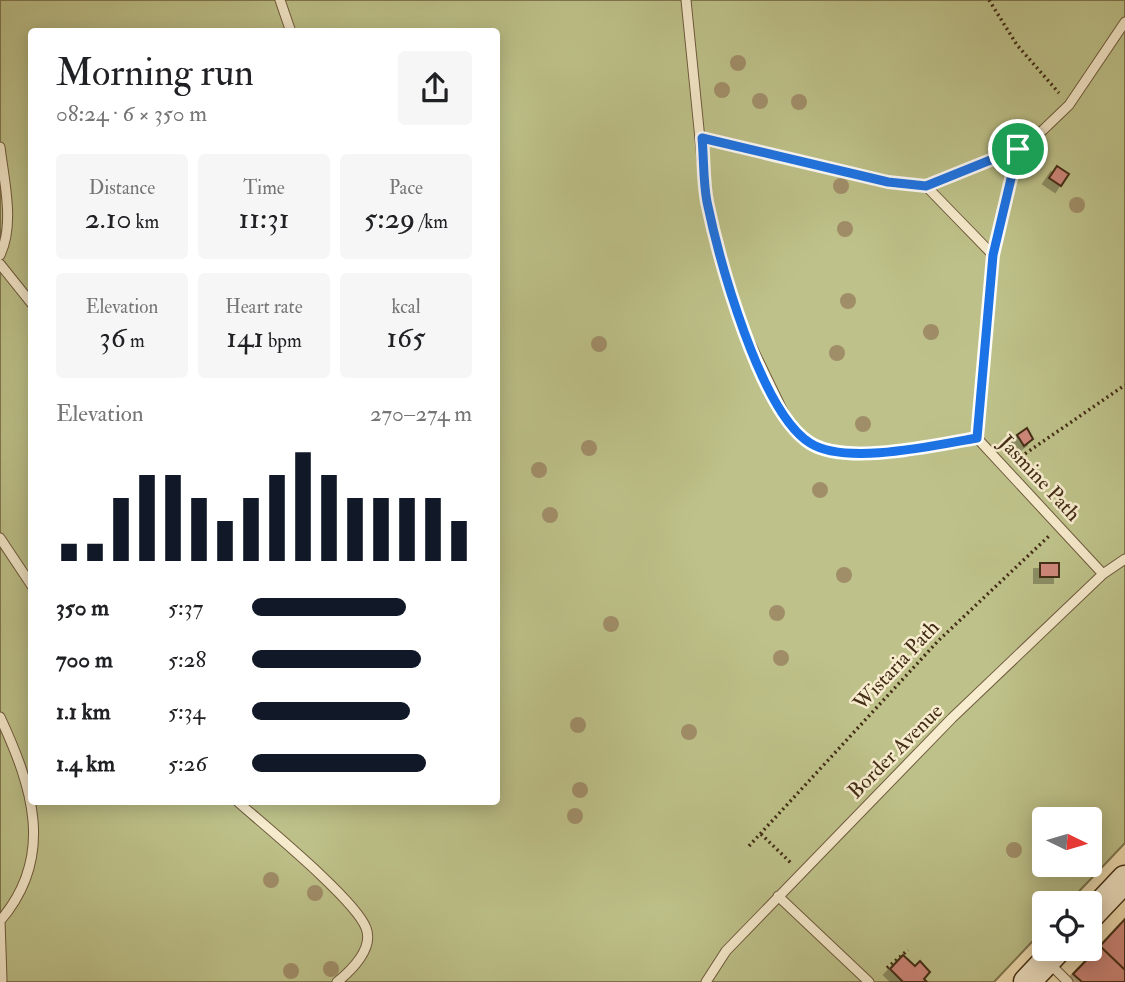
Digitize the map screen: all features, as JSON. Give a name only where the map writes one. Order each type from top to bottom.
[{"type":"main road","points":[[1102,903],[1125,879]]},
{"type":"main road","points":[[1027,982],[1047,961]]},
{"type":"lane","points":[[280,0],[290,28]]},
{"type":"lane","points":[[686,0],[702,138],[706,199],[723,266],[745,332],[789,424],[810,444],[838,453],[908,451],[977,438]]},
{"type":"lane","points":[[702,138],[888,182],[926,186],[1018,149],[1069,105],[1125,22]]},
{"type":"lane","points":[[0,147],[6,197],[6,242],[0,255]]},
{"type":"lane","name":"Jasmine Path","points":[[1018,149],[993,255],[977,438],[1103,573]]},
{"type":"lane","points":[[926,186],[993,255]]},
{"type":"lane","points":[[0,264],[28,299]]},
{"type":"lane","points":[[0,538],[28,580]]},
{"type":"lane","name":"Border Avenue","points":[[706,982],[726,951],[952,718],[1103,573],[1125,559]]},
{"type":"lane","points":[[0,717],[15,748],[28,794]]},
{"type":"lane","points":[[4,981],[0,921],[10,909],[26,878],[36,850],[30,805]]},
{"type":"lane","points":[[241,805],[351,905],[367,929],[365,952],[337,982]]},
{"type":"lane","points":[[778,896],[869,982]]},
{"type":"lane","points":[[1056,961],[1068,982]]},
{"type":"path","points":[[989,0],[1017,45],[1069,105]]},
{"type":"path","points":[[1006,467],[1125,385]]},
{"type":"path","name":"Wistaria Path","points":[[748,846],[938,641],[1060,525]]},
{"type":"path","points":[[761,834],[800,873]]},
{"type":"path","points":[[887,968],[908,950]]},
{"type":"green space","points":[[0,0],[1125,0],[1125,843],[1102,867],[1102,807],[1032,807],[1032,877],[1093,877],[1079,891],[1032,891],[1032,942],[994,982],[0,982]]},
{"type":"building","points":[[1057,166],[1069,174],[1061,186],[1049,178]]},
{"type":"building","points":[[1027,428],[1033,439],[1024,446],[1017,435]]},
{"type":"building","points":[[1040,563],[1059,563],[1059,577],[1040,577]]},
{"type":"building","points":[[1125,919],[1125,970],[1102,948],[1102,944]]},
{"type":"building","points":[[1102,948],[1125,970],[1125,982],[1082,982],[1073,974],[1086,961],[1102,961]]},
{"type":"building","points":[[903,955],[915,966],[920,961],[930,972],[924,979],[927,982],[903,982],[890,969]]},
{"type":"route","points":[[702,138],[888,182],[926,186],[1018,149],[993,255],[977,438],[908,451],[838,453],[810,444],[789,424],[771,392],[745,332],[723,266],[706,199],[702,138]]}]
